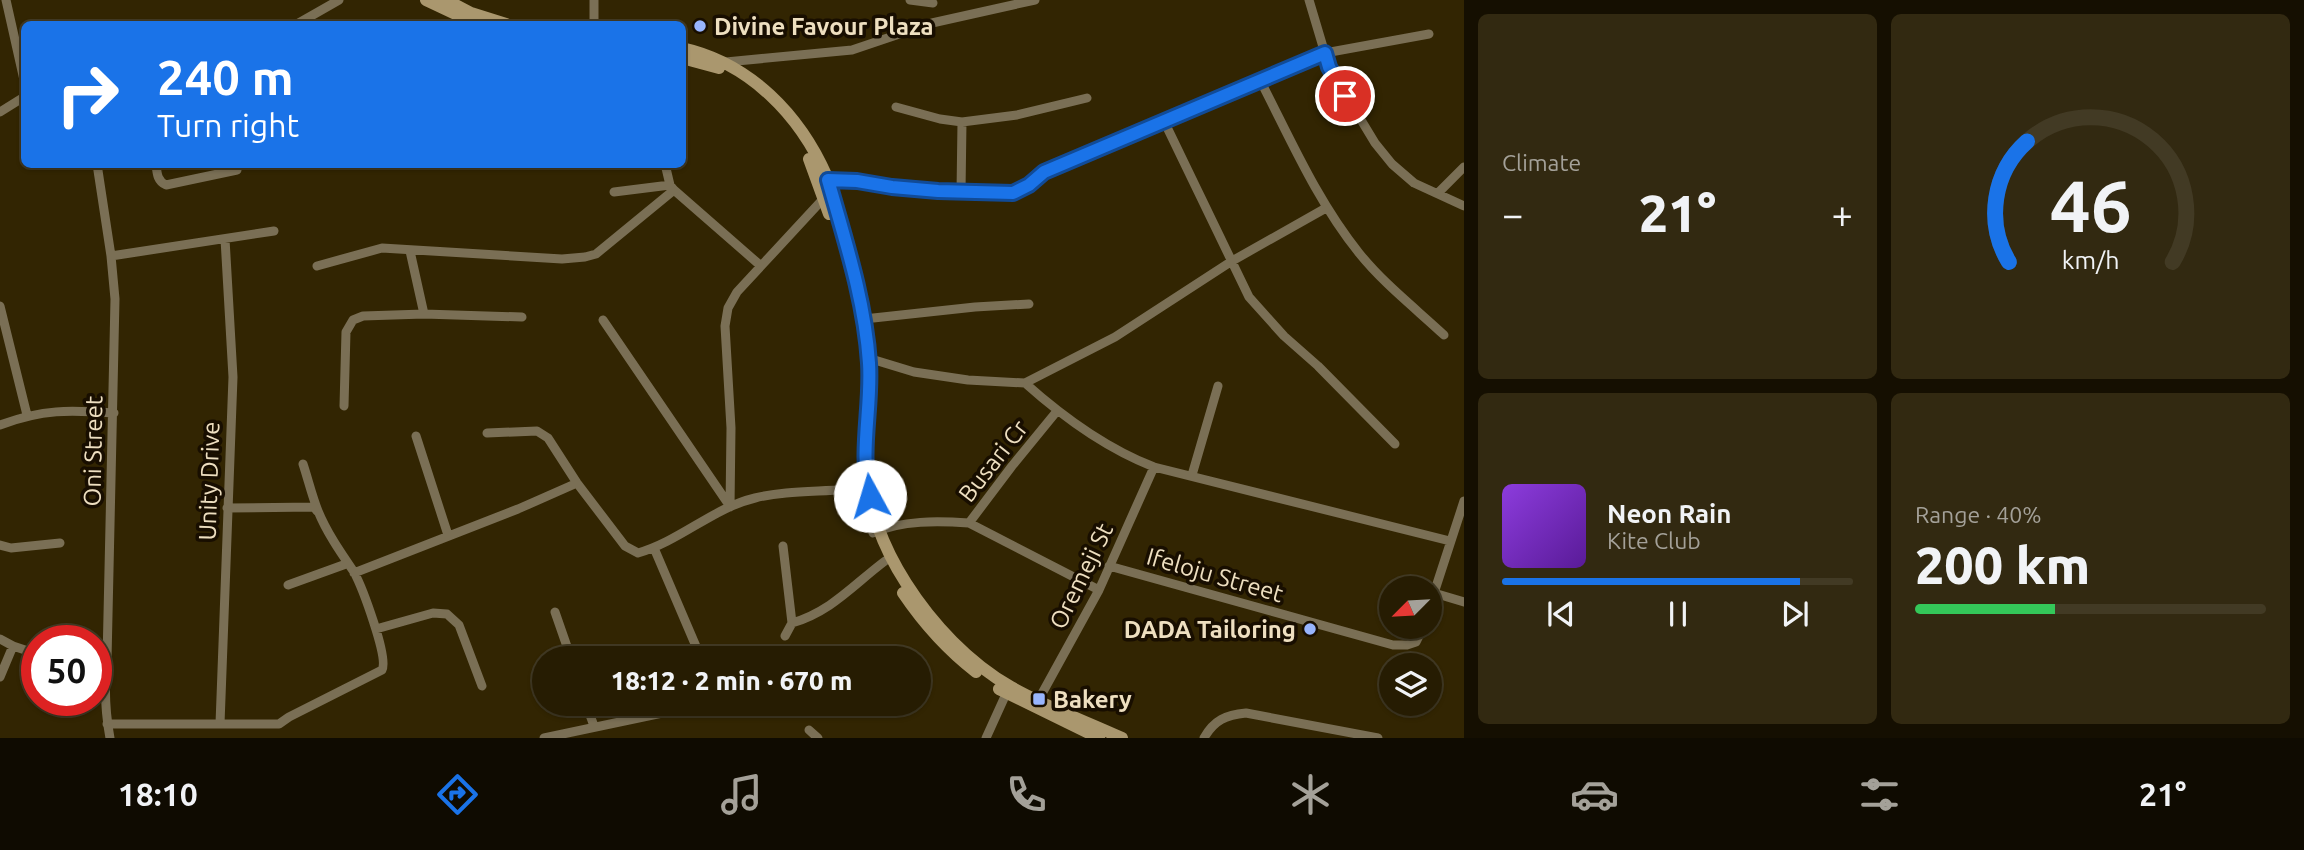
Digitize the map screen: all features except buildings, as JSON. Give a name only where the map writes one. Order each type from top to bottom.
[{"type":"main road","points":[[426,0],[471,21]]},
{"type":"main road","points":[[446,0],[471,13],[496,21]]},
{"type":"main road","points":[[686,49],[699,52],[751,78],[774,98],[793,119],[828,180],[864,318],[869,358],[864,488]]},
{"type":"main road","points":[[686,59],[723,65],[745,82],[786,122],[807,154],[843,261],[860,339],[862,414],[858,470],[885,561],[920,618],[939,641],[974,670],[1006,694],[1099,738]]},
{"type":"main road","points":[[876,532],[929,616],[980,666],[1011,687],[1066,715],[1122,738]]},
{"type":"street","points":[[6,0],[21,67]]},
{"type":"street","points":[[311,21],[339,0]]},
{"type":"street","points":[[594,0],[594,21]]},
{"type":"street","points":[[910,0],[933,1],[932,23]]},
{"type":"street","points":[[723,65],[852,50],[932,23],[1035,0]]},
{"type":"street","points":[[1309,0],[1329,67],[1375,143],[1392,164],[1414,183],[1464,206]]},
{"type":"street","points":[[828,180],[961,192],[1013,193],[1029,185],[1044,172],[1325,53],[1429,34]]},
{"type":"street","points":[[1260,80],[1326,208],[1376,272],[1444,335]]},
{"type":"street","points":[[895,107],[962,122],[1017,115],[1087,98]]},
{"type":"street","points":[[0,112],[21,99]]},
{"type":"street","points":[[1164,121],[1249,297],[1284,336],[1318,366],[1395,444]]},
{"type":"street","points":[[961,192],[962,122]]},
{"type":"street","points":[[1438,193],[1464,167]]},
{"type":"street","name":"Oni Street","points":[[98,168],[115,299],[108,625]]},
{"type":"street","points":[[157,168],[158,179],[166,185],[237,170]]},
{"type":"street","points":[[666,168],[672,187],[761,266]]},
{"type":"street","points":[[614,192],[672,187]]},
{"type":"street","points":[[317,266],[382,248],[562,259],[585,257],[596,254],[672,187]]},
{"type":"street","points":[[730,507],[731,428],[725,326],[728,308],[737,292],[824,198]]},
{"type":"street","points":[[869,358],[914,372],[968,380],[1025,383],[1115,337],[1232,261],[1326,208]]},
{"type":"street","points":[[111,256],[274,231]]},
{"type":"street","name":"Unity Drive","points":[[220,724],[233,377],[225,239]]},
{"type":"street","points":[[410,251],[424,314]]},
{"type":"street","points":[[864,318],[1029,304]]},
{"type":"street","points":[[0,306],[27,415]]},
{"type":"street","points":[[344,406],[346,332],[353,320],[363,316],[424,314],[522,317]]},
{"type":"street","points":[[603,320],[730,507]]},
{"type":"street","points":[[1025,383],[1057,411],[1102,441],[1154,467],[1450,541]]},
{"type":"street","points":[[1192,475],[1218,386]]},
{"type":"street","points":[[0,425],[27,415],[66,410],[114,413]]},
{"type":"street","name":"Busari Cr","points":[[876,532],[899,525],[942,521],[969,523],[1057,411]]},
{"type":"street","points":[[487,433],[537,431],[548,438],[625,546],[638,553],[654,548],[730,507],[755,498],[864,488]]},
{"type":"street","points":[[416,436],[448,535]]},
{"type":"street","points":[[303,464],[318,512]]},
{"type":"street","name":"Oremeji St","points":[[1039,699],[1099,590],[1154,467]]},
{"type":"street","points":[[354,573],[518,509],[577,482]]},
{"type":"street","points":[[1439,576],[1464,501]]},
{"type":"street","points":[[107,724],[279,724],[385,666],[376,629],[354,573],[346,564],[314,507],[227,508]]},
{"type":"street","points":[[969,523],[1099,590]]},
{"type":"street","points":[[0,545],[10,548],[60,543]]},
{"type":"street","points":[[783,546],[792,623],[785,636]]},
{"type":"street","points":[[654,548],[696,646]]},
{"type":"street","points":[[792,623],[832,605],[885,561]]},
{"type":"street","points":[[288,585],[346,564]]},
{"type":"street","name":"Ifeloju Street","points":[[1109,566],[1394,645],[1407,645],[1418,639]]},
{"type":"street","points":[[1442,595],[1464,601]]},
{"type":"street","points":[[555,612],[567,646]]},
{"type":"street","points":[[376,629],[433,613],[447,614],[459,625],[482,686]]},
{"type":"street","points":[[0,639],[21,649]]},
{"type":"street","points":[[0,677],[12,646]]},
{"type":"street","points":[[986,738],[1006,694]]},
{"type":"street","points":[[1204,738],[1218,720],[1231,714],[1246,713],[1378,738]]},
{"type":"street","name":"Oni Street","points":[[107,716],[110,738]]},
{"type":"street","points":[[590,716],[594,726]]},
{"type":"street","points":[[544,738],[644,716]]},
{"type":"street","points":[[809,730],[818,738]]},
{"type":"place","name":"Divine Favour Plaza","points":[[700,26]]},
{"type":"place","name":"DADA Tailoring","points":[[1310,629]]},
{"type":"place","name":"Bakery","points":[[1039,699]]},
{"type":"route","points":[[870,496],[866,466],[870,379],[864,318],[828,180],[938,191],[1013,193],[1029,185],[1044,172],[1325,53],[1329,67],[1345,96]]}]
